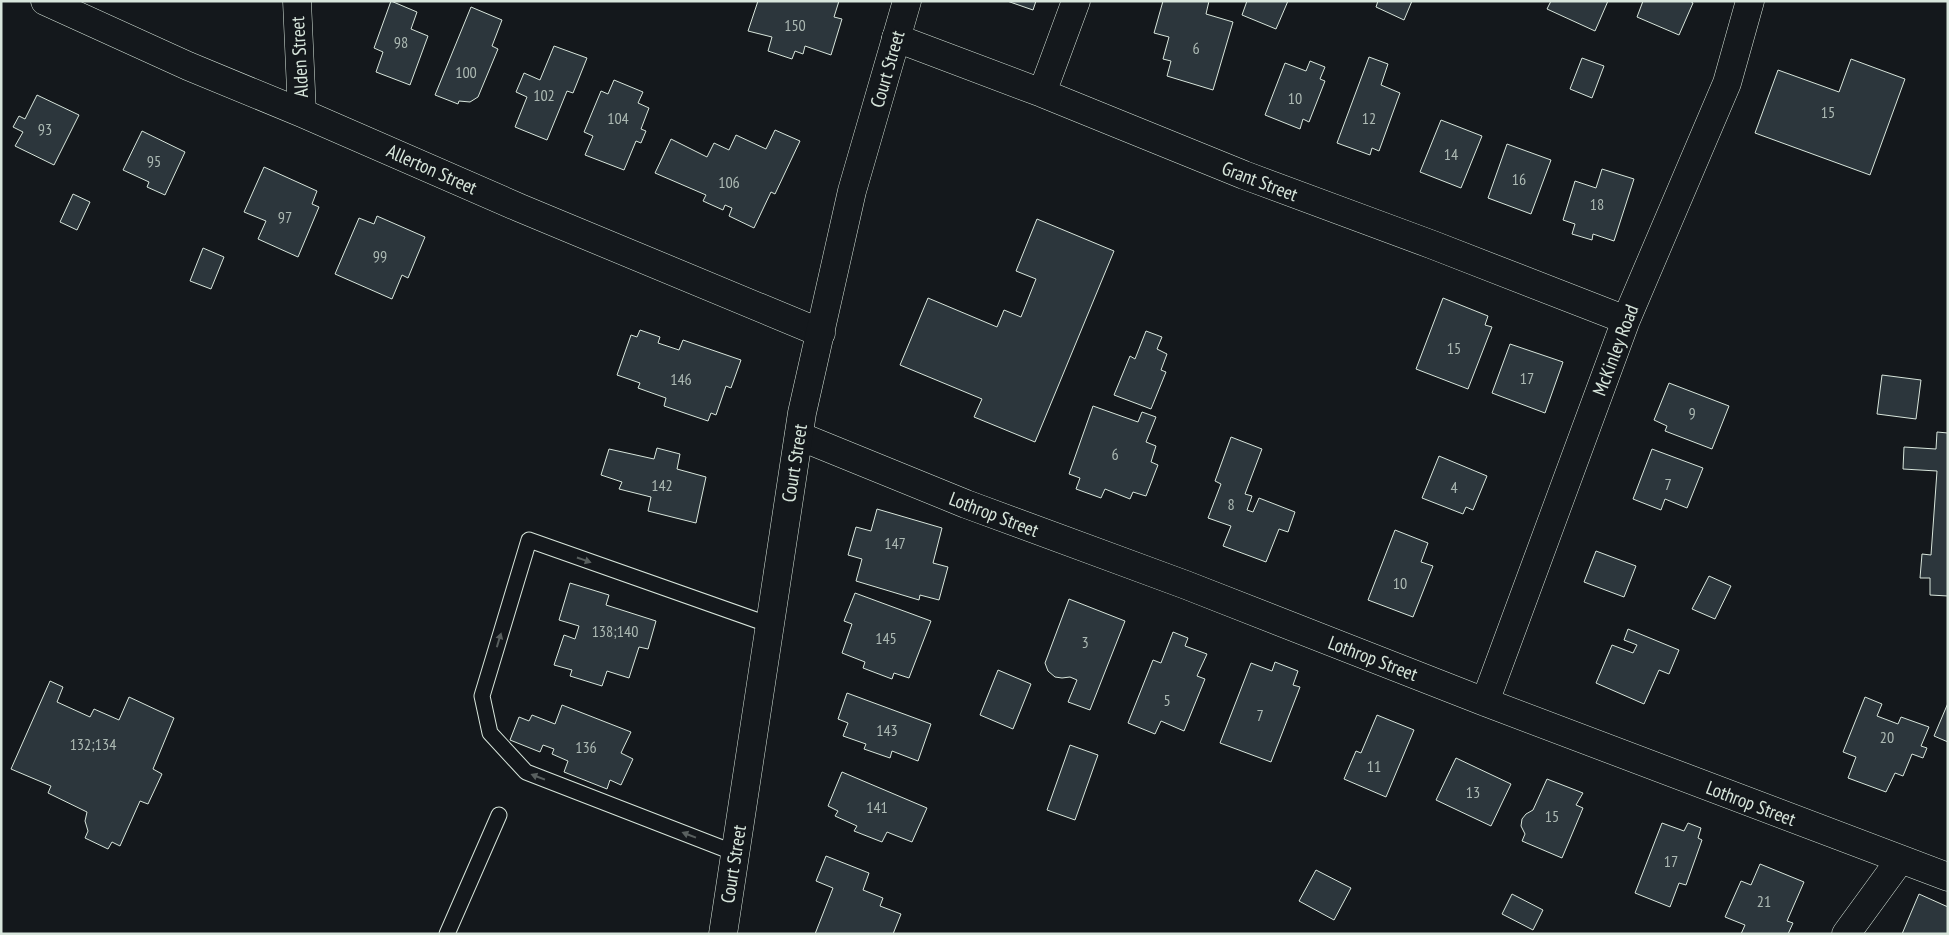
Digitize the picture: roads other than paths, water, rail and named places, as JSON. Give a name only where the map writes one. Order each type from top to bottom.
[{"type":"street","name":"Allerton Street","points":[[45,1],[188,66],[302,113],[520,208],[821,333]]},
{"type":"street","name":"Alden Street","points":[[297,1],[302,113]]},
{"type":"street","name":"Court Street","points":[[723,934],[798,436],[852,191],[907,1]]},
{"type":"street","points":[[1042,93],[1076,1]]},
{"type":"street","name":"McKinley Road","points":[[1485,702],[1626,320],[1727,83],[1750,1]]},
{"type":"street","name":"Grant Street","points":[[896,38],[1042,93],[1244,175],[1433,245],[1626,320]]},
{"type":"street","name":"Lothrop Street","points":[[798,436],[966,504],[1186,585],[1485,702],[1948,877]]},
{"type":"street","points":[[1846,934],[1900,860]]},
{"type":"lane","points":[[735,853],[526,772],[490,733],[482,696],[529,540],[770,624]]},
{"type":"lane","points":[[447,934],[499,815]]}]
